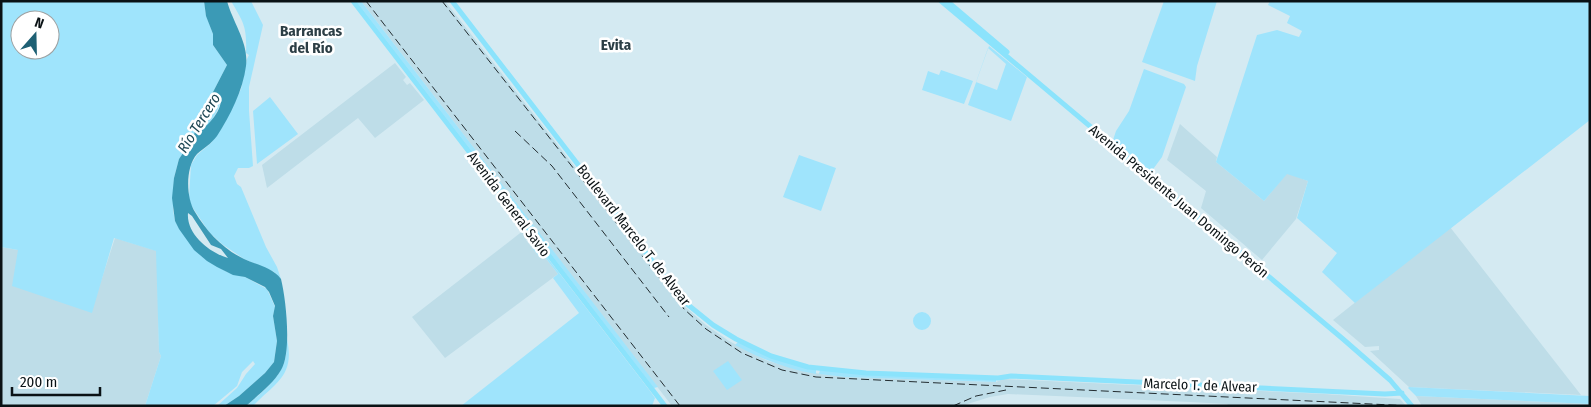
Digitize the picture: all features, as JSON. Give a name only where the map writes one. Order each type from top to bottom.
[{"type":"main road","name":"Avenida General Savio","points":[[353,1],[665,406]]},
{"type":"main road","name":"Boulevard Marcelo T. de Alvear","points":[[452,1],[653,262],[687,304],[712,325],[759,350],[783,360],[808,367],[858,372],[998,378]]},
{"type":"main road","name":"Avenida Presidente Juan Domingo Perón","points":[[941,1],[1343,339],[1386,377],[1413,406]]},
{"type":"main road","name":"Avenida Presidente Juan Domingo Perón","points":[[947,1],[1355,345],[1392,378],[1413,406]]},
{"type":"main road","name":"Marcelo T. de Alvear","points":[[998,378],[1018,376],[1386,394],[1402,393]]},
{"type":"shaded area","points":[[1,1],[204,1],[206,15],[213,34],[213,45],[227,65],[198,121],[193,138],[179,159],[174,178],[173,210],[175,221],[201,256],[227,272],[245,277],[267,289],[275,307],[273,316],[277,341],[274,362],[265,373],[239,396],[224,406],[217,406],[237,388],[255,364],[253,361],[242,372],[237,386],[213,406],[145,406],[161,356],[159,352],[156,251],[114,238],[92,313],[12,286],[18,250],[1,247]]},
{"type":"shaded area","points":[[231,1],[251,1],[263,25],[249,87],[253,166],[238,168],[234,176],[237,184],[241,187],[281,279],[274,272],[244,259],[222,244],[209,232],[191,205],[189,197],[191,165],[197,155],[211,143],[223,126],[241,89],[249,55],[246,53],[244,26]]},
{"type":"shaded area","points":[[356,1],[361,1],[658,387],[654,388]]},
{"type":"shaded area","points":[[361,1],[445,1],[683,305],[706,325],[729,341],[768,361],[807,372],[845,377],[996,382],[1003,379],[1324,394],[1400,399],[1406,406],[1229,406],[1227,404],[1008,394],[990,397],[961,406],[672,406]]},
{"type":"shaded area","points":[[1164,1],[1217,1],[1197,66],[1195,81],[1142,62]]},
{"type":"shaded area","points":[[1270,1],[1590,1],[1590,120],[1355,303],[1322,272],[1337,253],[1297,218],[1308,181],[1287,174],[1264,201],[1216,162],[1257,35],[1277,30],[1299,37],[1302,31],[1287,23],[1290,16],[1268,5]]},
{"type":"shaded area","points":[[989,46],[1027,77],[1011,121],[968,105],[976,82],[997,90],[1006,64],[988,48]]},
{"type":"shaded area","points":[[395,63],[406,77],[403,80],[407,85],[410,83],[424,100],[375,138],[358,118],[267,188],[262,165]]},
{"type":"shaded area","points":[[1144,69],[1184,84],[1186,87],[1162,157],[1151,172],[1113,140],[1116,131],[1129,111]]},
{"type":"shaded area","points":[[941,70],[973,81],[964,104],[922,90],[928,71],[939,75]]},
{"type":"shaded area","points":[[218,97],[221,100],[216,113],[211,121],[201,130],[205,112]]},
{"type":"shaded area","points":[[270,97],[298,134],[257,164],[253,111]]},
{"type":"shaded area","points":[[1180,124],[1217,157],[1216,162],[1264,201],[1287,173],[1308,181],[1296,219],[1262,260],[1201,208],[1206,191],[1167,160]]},
{"type":"shaded area","points":[[799,155],[836,168],[821,211],[783,197]]},
{"type":"shaded area","points":[[1450,227],[1581,395],[1409,387],[1370,351],[1379,350],[1379,346],[1365,347],[1333,320]]},
{"type":"shaded area","points":[[524,230],[529,237],[526,240],[540,258],[544,256],[558,274],[445,358],[412,317]]},
{"type":"shaded area","points":[[115,238],[157,251],[159,352],[161,356],[145,406],[1,406],[1,247],[18,250],[91,312]]},
{"type":"shaded area","points":[[535,247],[540,254],[543,252],[650,391],[655,398],[652,406],[461,406],[579,313],[553,278],[558,274],[544,256],[540,258],[533,249]]},
{"type":"shaded area","points":[[918,312],[926,312],[931,317],[929,328],[918,330],[913,325],[913,317]]},
{"type":"shaded area","points":[[287,339],[288,362],[282,377],[253,406],[246,406],[279,373],[286,357]]},
{"type":"shaded area","points":[[738,342],[816,370],[816,374],[764,359],[735,345]]},
{"type":"shaded area","points":[[728,361],[742,380],[727,390],[713,371]]},
{"type":"shaded area","points":[[820,370],[996,380],[996,382],[845,377],[819,374]]},
{"type":"shaded area","points":[[1409,387],[1590,396],[1590,404],[1416,396]]},
{"type":"shaded area","points":[[1416,396],[1590,404],[1590,406],[1422,406]]},
{"type":"water","name":"Río Tercero","points":[[204,1],[227,1],[243,41],[246,66],[239,93],[227,120],[215,139],[197,154],[190,167],[188,183],[190,199],[195,212],[210,233],[222,245],[236,255],[269,269],[281,279],[285,299],[287,339],[284,362],[278,375],[270,385],[246,406],[224,406],[239,396],[265,373],[274,362],[277,341],[273,316],[275,306],[265,287],[245,277],[233,275],[217,267],[194,250],[175,221],[172,198],[174,178],[179,159],[193,138],[198,121],[227,65],[213,45],[213,34],[206,16]],"holes":[[[220,98],[220,106],[215,116],[200,130],[205,111]],[[188,213],[211,245],[221,249],[228,258],[214,252],[200,242],[188,221]]]},
{"type":"railway","points":[[366,1],[680,406]]},
{"type":"railway","points":[[442,1],[684,309],[706,329],[742,353],[782,370],[816,377],[1412,406]]},
{"type":"railway","points":[[515,131],[552,166],[669,317]]},
{"type":"railway","points":[[953,406],[976,396],[1006,390]]},
{"type":"district","name":"Barrancas del Río","points":[[311,40]]},
{"type":"district","name":"Evita","points":[[616,45]]}]
